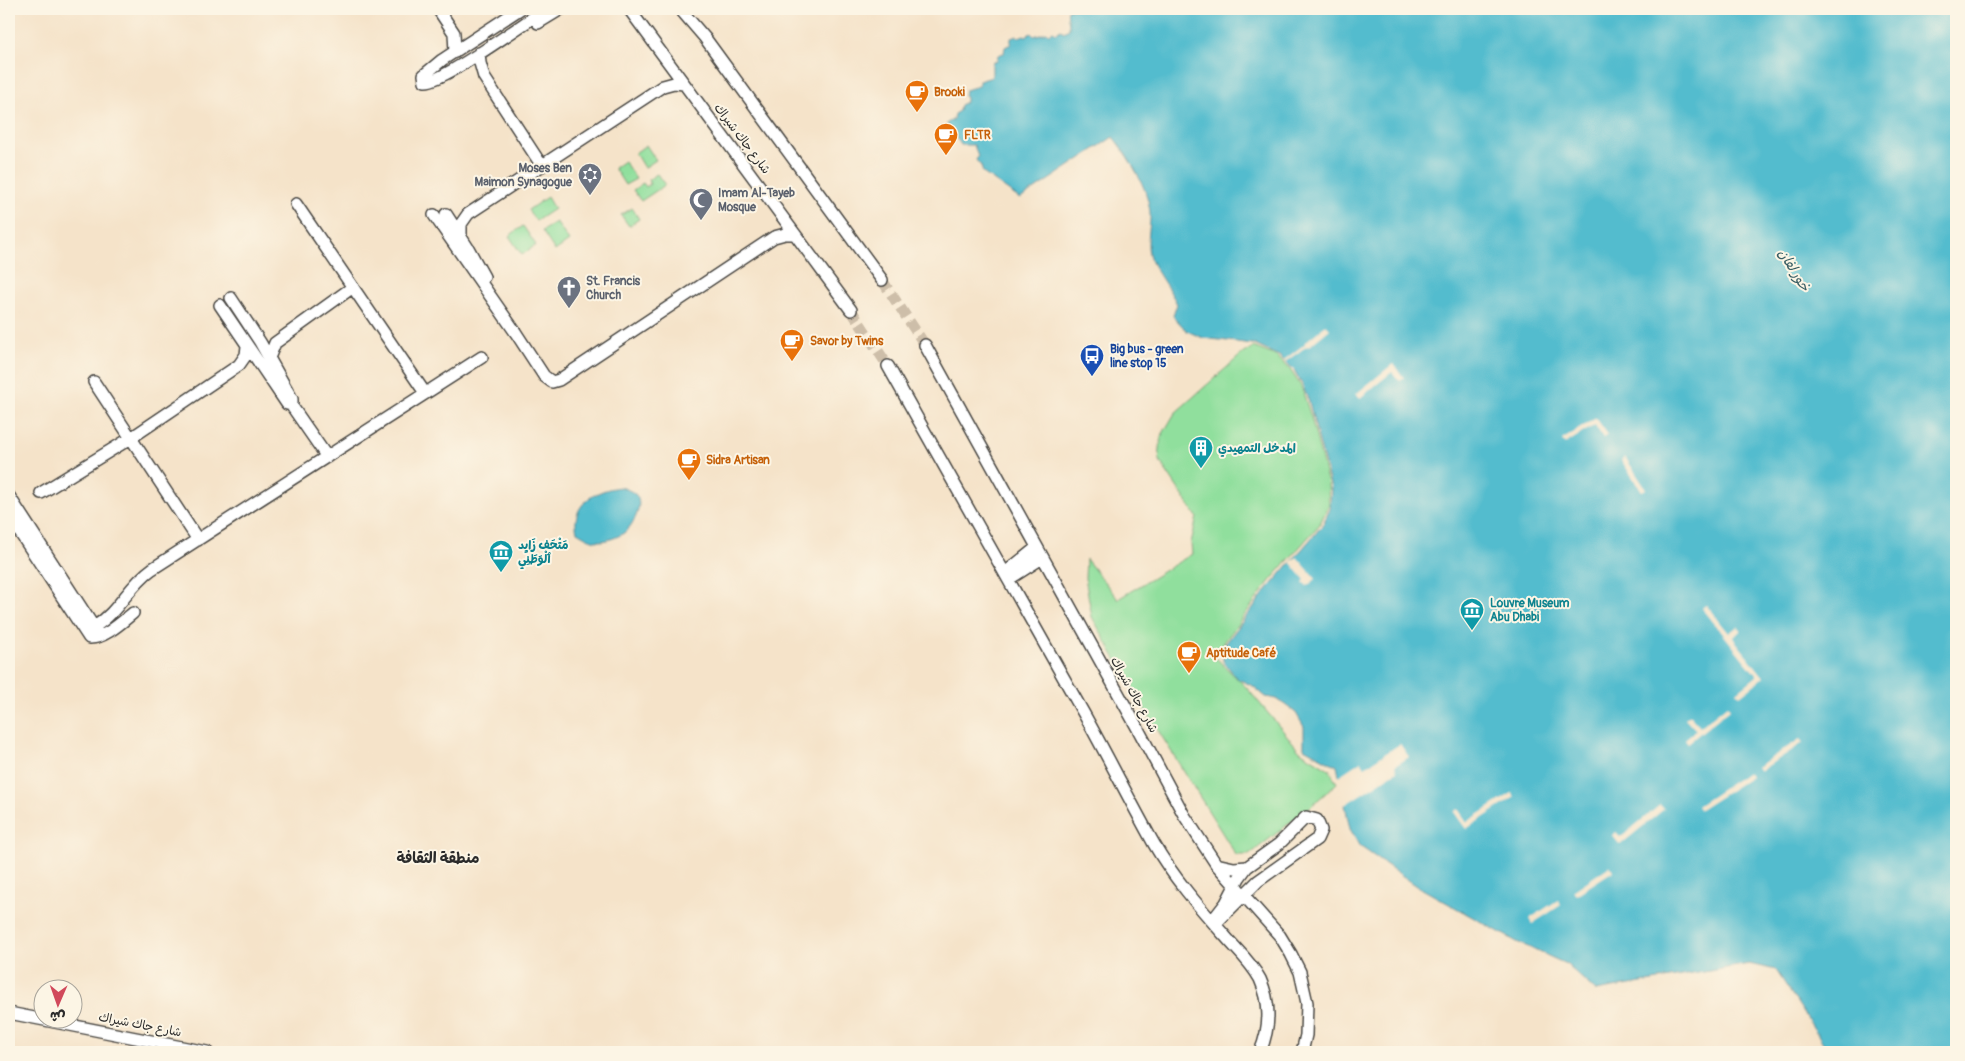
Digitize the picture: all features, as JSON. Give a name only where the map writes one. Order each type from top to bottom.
[{"type":"street","points":[[438,9],[451,28],[456,40],[455,52]]},
{"type":"street","points":[[520,9],[426,73],[425,81],[429,82],[449,73],[546,9]]},
{"type":"street","points":[[509,33],[527,30],[560,9]]},
{"type":"street","name":"شارع جاك شيراك","points":[[629,9],[851,310]]},
{"type":"street","points":[[680,9],[715,52],[882,280]]},
{"type":"street","points":[[451,28],[461,35],[476,38]]},
{"type":"street","points":[[480,53],[484,77],[542,166]]},
{"type":"street","points":[[464,63],[484,77]]},
{"type":"street","points":[[663,86],[671,67]]},
{"type":"street","points":[[495,302],[489,286],[461,236],[446,214],[460,216],[468,214],[663,86],[674,83],[684,84]]},
{"type":"street","points":[[296,204],[425,393]]},
{"type":"street","points":[[461,236],[461,224],[468,214]]},
{"type":"street","points":[[434,215],[544,376],[549,381],[556,382],[774,237],[795,234]]},
{"type":"street","points":[[774,237],[779,227],[781,216]]},
{"type":"street","points":[[264,361],[274,342],[353,288]]},
{"type":"street","points":[[231,298],[260,342],[264,361],[286,403],[291,404],[327,457]]},
{"type":"street","points":[[220,305],[247,346],[264,361]]},
{"type":"street","points":[[260,342],[274,342]]},
{"type":"street","points":[[41,492],[131,438],[239,365],[246,355],[247,346]]},
{"type":"street","name":"شارع جاك شيراك","points":[[925,346],[1138,728],[1184,815],[1216,864],[1226,908],[1248,961],[1263,987],[1268,1006],[1268,1025],[1260,1052]]},
{"type":"street","points":[[9,516],[88,637],[93,638],[132,586],[141,577],[482,357]]},
{"type":"street","points":[[239,365],[264,361]]},
{"type":"street","name":"شارع جاك شيراك","points":[[888,366],[1148,831],[1172,870],[1226,908],[1286,945],[1300,972],[1305,993],[1307,1024],[1302,1052]]},
{"type":"street","points":[[94,382],[198,540]]},
{"type":"street","points":[[9,496],[97,631]]},
{"type":"street","points":[[1007,576],[1036,548]]},
{"type":"street","points":[[1007,576],[1042,558]]},
{"type":"street","points":[[97,631],[133,613]]},
{"type":"street","points":[[1306,816],[1315,818],[1321,830],[1317,839],[1262,877],[1226,908],[1247,867],[1279,844],[1306,816]]},
{"type":"street","points":[[1279,844],[1288,860]]},
{"type":"street","points":[[1216,864],[1234,868],[1247,867]]},
{"type":"street","name":"شارع جاك شيراك","points":[[9,1012],[32,1018]]},
{"type":"street","points":[[9,1019],[23,1020],[32,1018]]},
{"type":"street","name":"شارع جاك شيراك","points":[[82,1028],[207,1052]]},
{"type":"green space","points":[[646,145],[656,160],[644,168],[635,153]]},
{"type":"green space","points":[[624,161],[636,179],[625,185],[614,168]]},
{"type":"green space","points":[[657,174],[665,185],[641,201],[633,190],[643,183],[646,187],[650,184],[648,180]]},
{"type":"green space","points":[[547,197],[554,209],[536,221],[528,210]]},
{"type":"green space","points":[[632,208],[639,219],[629,226],[621,215]]},
{"type":"green space","points":[[556,222],[569,241],[555,251],[542,231]]},
{"type":"green space","points":[[523,226],[536,245],[522,255],[509,236]]},
{"type":"green space","points":[[1253,347],[1276,356],[1289,368],[1301,386],[1328,484],[1329,504],[1320,524],[1270,581],[1214,656],[1246,687],[1300,751],[1329,769],[1337,783],[1249,855],[1236,855],[1141,703],[1092,617],[1085,578],[1086,559],[1118,599],[1192,554],[1191,543],[1197,517],[1159,460],[1161,437],[1175,413],[1242,354]]},
{"type":"water","name":"خور لفان","points":[[1068,9],[1956,9],[1956,1052],[1829,1052],[1776,970],[1749,964],[1596,991],[1566,964],[1517,942],[1417,886],[1361,847],[1350,829],[1337,766],[1304,748],[1304,727],[1296,713],[1277,699],[1266,697],[1253,686],[1238,679],[1223,661],[1223,647],[1265,592],[1322,526],[1330,509],[1331,488],[1309,402],[1294,370],[1279,356],[1253,344],[1203,338],[1187,331],[1173,316],[1177,304],[1153,265],[1149,254],[1150,212],[1145,192],[1131,162],[1113,137],[1020,199],[983,173],[981,166],[976,160],[978,157],[974,145],[961,145],[956,136],[948,133],[947,123],[953,120],[954,114],[959,111],[960,105],[966,102],[965,90],[979,86],[979,81],[992,77],[992,63],[997,61],[998,55],[1004,53],[1005,47],[1011,44],[1011,38],[1026,36],[1031,33],[1034,36],[1046,32],[1049,34],[1053,31],[1056,33],[1061,30],[1064,32],[1069,29]]},
{"type":"water","points":[[621,487],[635,494],[639,503],[637,514],[625,532],[620,536],[596,541],[577,532],[576,522],[578,513],[587,500],[603,491]]},
{"type":"pier","points":[[1326,325],[1330,329],[1308,347],[1285,362],[1284,360]]},
{"type":"pier","points":[[1393,364],[1404,378],[1400,381],[1392,372],[1360,398],[1356,394]]},
{"type":"pier","points":[[1596,418],[1608,435],[1603,438],[1595,425],[1565,444],[1562,440]]},
{"type":"pier","points":[[1625,457],[1646,489],[1642,491],[1621,460]]},
{"type":"pier","points":[[1297,557],[1316,579],[1307,586],[1303,582],[1305,580],[1290,562]]},
{"type":"pier","points":[[1706,605],[1729,633],[1738,626],[1741,630],[1733,638],[1764,677],[1740,696],[1737,692],[1757,676],[1702,608]]},
{"type":"pier","points":[[1727,705],[1730,709],[1688,743],[1685,739],[1696,730],[1685,718],[1689,715],[1700,727]]},
{"type":"pier","points":[[1800,739],[1803,743],[1760,771],[1757,767]]},
{"type":"pier","points":[[1400,744],[1409,757],[1395,766],[1397,771],[1343,806],[1337,777],[1361,761],[1365,767]]},
{"type":"pier","points":[[1748,772],[1751,777],[1700,810],[1697,806]]},
{"type":"pier","points":[[1512,793],[1515,797],[1466,829],[1454,812],[1458,809],[1467,822]]},
{"type":"pier","points":[[1660,805],[1664,809],[1620,845],[1612,835],[1616,832],[1621,837]]},
{"type":"pier","points":[[1610,866],[1613,871],[1576,895],[1573,891]]},
{"type":"pier","points":[[1558,900],[1561,905],[1532,924],[1529,919]]},
{"type":"tunnel","points":[[882,280],[925,345]]},
{"type":"tunnel","points":[[851,310],[888,366]]},
{"type":"place","name":"Brooki","points":[[917,113]]},
{"type":"place","name":"FLTR","points":[[946,156]]},
{"type":"place","name":"Moses Ben Maimon Synagogue","points":[[590,196]]},
{"type":"place","name":"Imam Al-Tayeb Mosque","points":[[701,221]]},
{"type":"place","name":"St. Francis Church","points":[[569,309]]},
{"type":"place","name":"Savor by Twins","points":[[792,362]]},
{"type":"place","name":"Big bus - green line stop 15","points":[[1092,377]]},
{"type":"place","name":"المدخل التمهيدي","points":[[1201,469]]},
{"type":"place","name":"Sidra Artisan","points":[[689,481]]},
{"type":"place","name":"مَتْحَف زَايِد ٱلْوَطَنِي","points":[[501,573]]},
{"type":"place","name":"Louvre Museum Abu Dhabi","points":[[1472,631]]},
{"type":"place","name":"Aptitude Café","points":[[1189,674]]},
{"type":"district","name":"منطقة الثقافة","points":[[438,858]]}]
